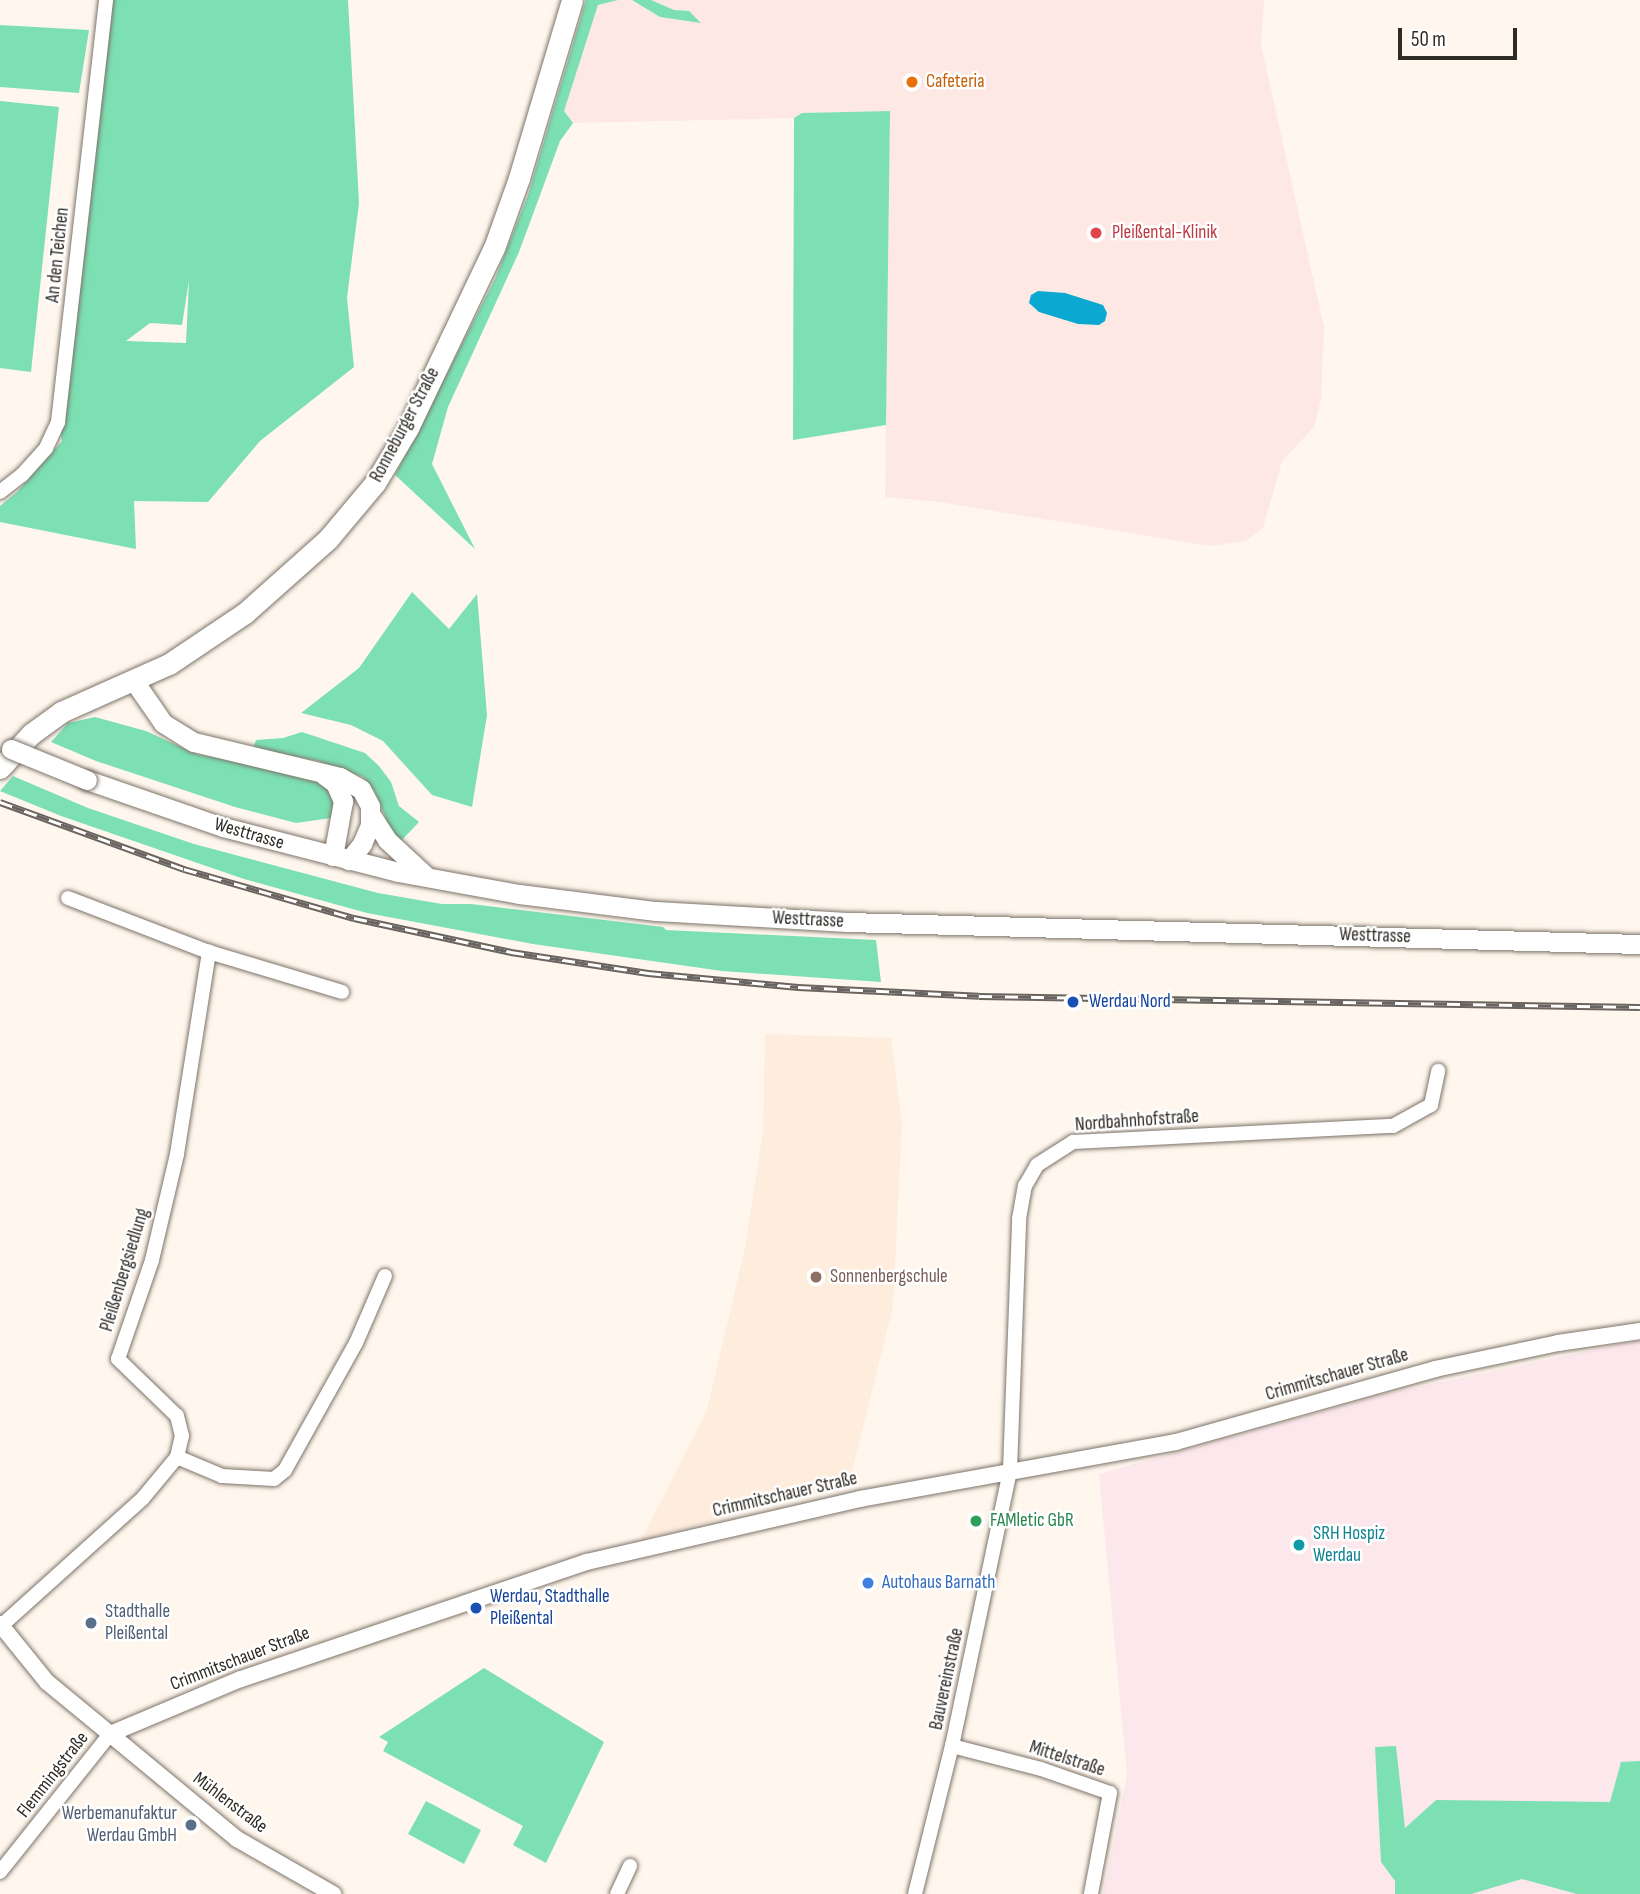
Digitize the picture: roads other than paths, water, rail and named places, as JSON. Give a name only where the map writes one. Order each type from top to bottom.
[{"type":"main road","name":"Ronneburger Straße","points":[[1,758],[61,712],[134,681],[192,650],[265,597],[328,539],[375,483],[408,428],[494,248],[520,178],[572,0]]},
{"type":"main road","points":[[134,681],[156,715],[174,732],[228,752],[321,772],[352,782],[361,789],[367,796],[371,815],[367,835],[341,858]]},
{"type":"main road","name":"Westtrasse","points":[[1,758],[87,780],[223,827],[430,879],[644,909],[847,922],[1640,944]]},
{"type":"main road","points":[[321,772],[335,783],[343,801],[341,858]]},
{"type":"main road","points":[[371,815],[400,854],[430,879]]},
{"type":"street","name":"An den Teichen","points":[[0,492],[22,475],[46,447],[58,422],[101,20],[106,0]]},
{"type":"street","points":[[68,898],[209,952],[342,992]]},
{"type":"street","name":"Pleißenbergsiedlung","points":[[177,1457],[182,1436],[177,1416],[118,1359],[152,1260],[177,1154],[209,952]]},
{"type":"street","name":"Nordbahnhofstraße","points":[[1010,1470],[1019,1219],[1025,1186],[1037,1166],[1073,1142],[1393,1126],[1431,1105],[1438,1072]]},
{"type":"street","points":[[110,1734],[47,1682],[0,1625],[143,1498],[177,1457],[222,1476],[274,1479],[285,1471],[356,1343],[385,1276]]},
{"type":"street","name":"Crimmitschauer Straße","points":[[110,1734],[241,1679],[587,1562],[860,1499],[1010,1470],[1176,1443],[1435,1369],[1558,1343],[1640,1331]]},
{"type":"street","name":"Bauvereinstraße","points":[[915,1894],[952,1746],[1010,1470]]},
{"type":"street","name":"Flemmingstraße","points":[[0,1872],[110,1734]]},
{"type":"street","name":"Mühlenstraße","points":[[110,1734],[237,1839],[333,1894]]},
{"type":"street","name":"Mittelstraße","points":[[952,1746],[1041,1769],[1110,1793],[1091,1894]]},
{"type":"street","points":[[617,1894],[630,1866]]},
{"type":"water","points":[[1038,291],[1065,293],[1103,305],[1107,313],[1105,321],[1099,325],[1078,324],[1039,312],[1029,303],[1031,295]]},
{"type":"railway","points":[[0,802],[184,869],[354,918],[511,952],[648,973],[798,987],[979,996],[1640,1007]]},
{"type":"place","name":"Cafeteria","points":[[912,82]]},
{"type":"place","name":"Pleißental-Klinik","points":[[1096,233]]},
{"type":"place","name":"Werdau Nord","points":[[1073,1002]]},
{"type":"place","name":"Sonnenbergschule","points":[[816,1277]]},
{"type":"place","name":"FAMletic GbR","points":[[976,1521]]},
{"type":"place","name":"SRH Hospiz Werdau","points":[[1299,1545]]},
{"type":"place","name":"Autohaus Barnath","points":[[868,1583]]},
{"type":"place","name":"Werdau, Stadthalle Pleißental","points":[[476,1608]]},
{"type":"place","name":"Stadthalle Pleißental","points":[[91,1623]]},
{"type":"place","name":"Werbemanufaktur Werdau GmbH","points":[[191,1825]]}]
